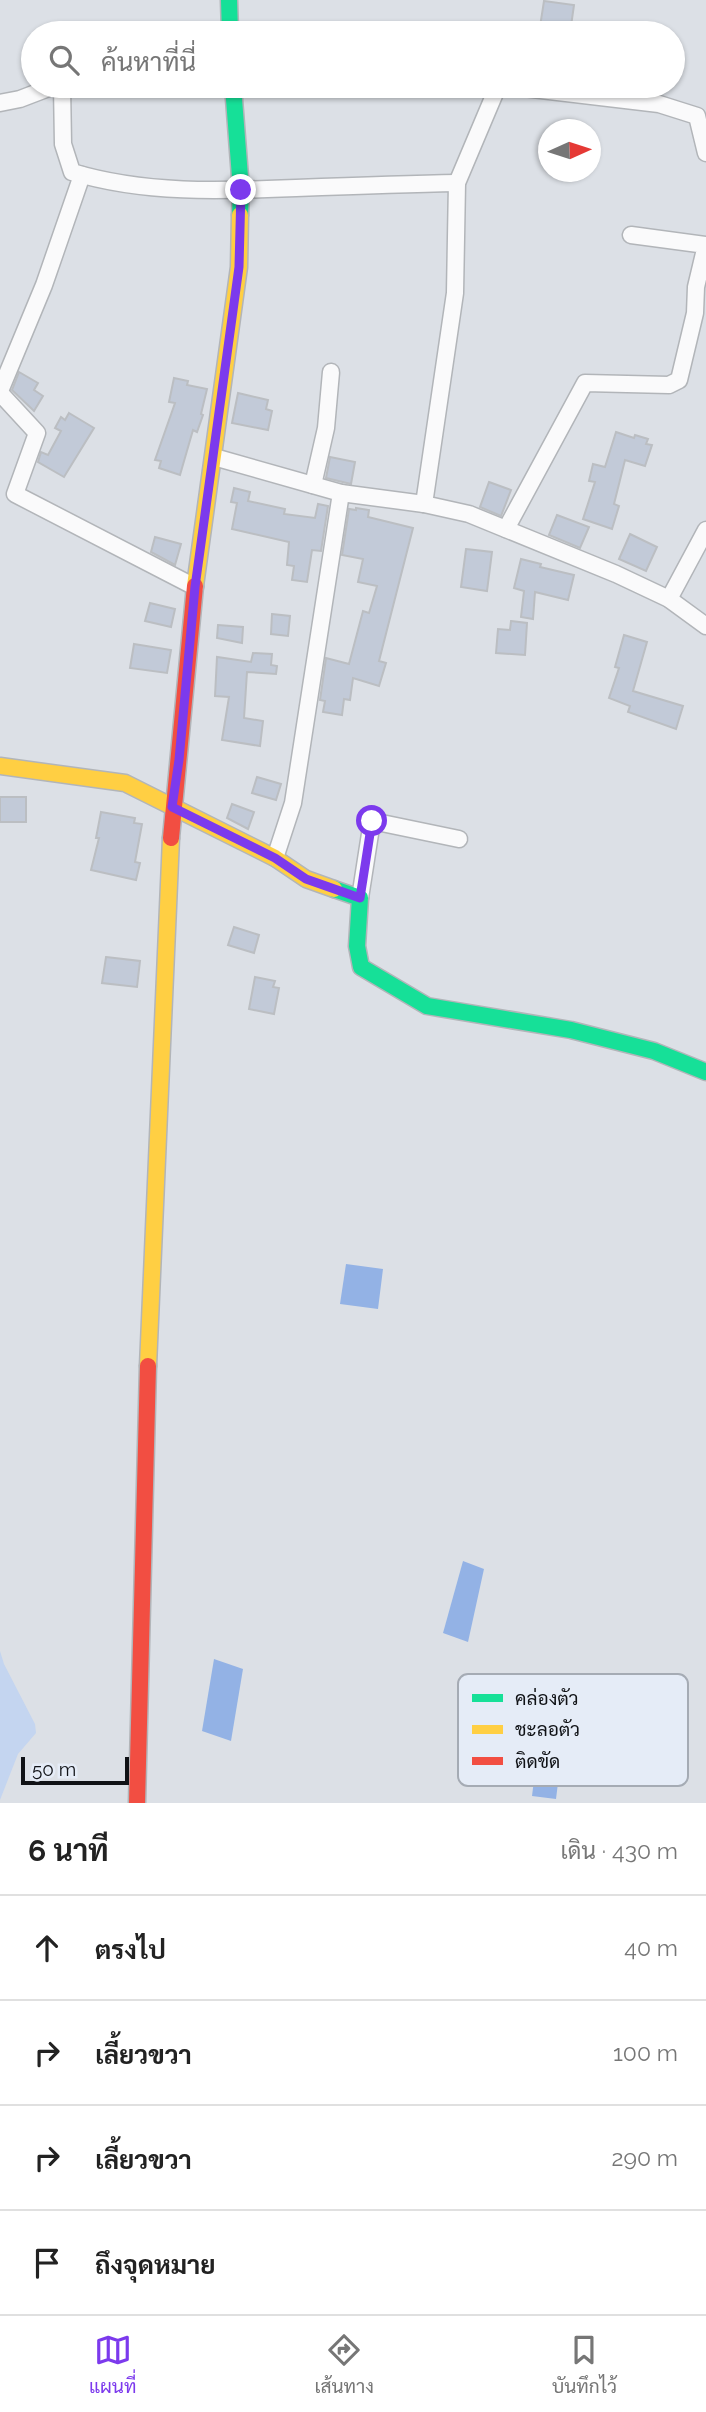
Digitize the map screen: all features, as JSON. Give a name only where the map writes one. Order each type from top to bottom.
[{"type":"street","points":[[229,0],[230,21]]},
{"type":"street","points":[[0,103],[23,98]]},
{"type":"street","points":[[62,98],[63,144],[72,172],[82,175],[156,188],[241,190],[457,183]]},
{"type":"street","points":[[137,1803],[146,1414],[172,807],[195,587],[239,267],[241,190],[234,98]]},
{"type":"street","points":[[424,504],[455,293],[457,183],[493,98]]},
{"type":"street","points":[[608,98],[659,104],[697,116],[706,153]]},
{"type":"street","points":[[82,175],[44,285],[0,392],[37,433],[15,494],[195,587]]},
{"type":"street","points":[[506,529],[585,383],[669,385],[679,380],[695,313],[696,287],[706,245],[631,235]]},
{"type":"street","points":[[313,485],[326,428],[331,372]]},
{"type":"street","points":[[214,457],[341,492],[424,504],[468,514],[616,574],[668,599],[706,626]]},
{"type":"street","points":[[275,858],[293,803],[341,492]]},
{"type":"street","points":[[668,599],[706,530]]},
{"type":"street","points":[[0,766],[125,783],[275,858],[306,879],[360,898]]},
{"type":"street","points":[[459,839],[372,821],[360,898],[357,946],[361,967],[426,1006],[571,1030],[654,1051],[706,1072]]},
{"type":"shaded area","points":[[0,1651],[35,1724],[36,1733],[18,1754],[0,1800]]},
{"type":"water","points":[[346,1264],[383,1269],[378,1309],[340,1304]]},
{"type":"water","points":[[463,1561],[484,1569],[468,1642],[443,1633]]},
{"type":"water","points":[[214,1659],[243,1669],[231,1741],[202,1731]]},
{"type":"water","points":[[533,1786],[558,1786],[556,1799],[532,1796]]},
{"type":"building","points":[[544,1],[574,5],[572,21],[541,21]]},
{"type":"building","points":[[19,372],[38,383],[34,390],[43,396],[34,411],[12,390]]},
{"type":"building","points":[[174,378],[188,381],[187,385],[207,389],[201,414],[203,415],[197,432],[193,430],[180,475],[159,468],[161,461],[155,460],[175,403],[169,402]]},
{"type":"building","points":[[238,393],[268,400],[266,409],[272,411],[268,430],[232,423]]},
{"type":"building","points":[[69,413],[94,428],[64,477],[38,462],[41,452],[48,455],[61,431],[55,428],[61,417],[65,420]]},
{"type":"building","points":[[616,432],[648,439],[646,444],[652,445],[645,466],[625,460],[614,504],[619,506],[612,529],[583,519],[595,482],[589,481],[593,464],[605,467]]},
{"type":"building","points":[[330,457],[355,462],[351,484],[326,478]]},
{"type":"building","points":[[489,482],[511,490],[501,516],[480,507]]},
{"type":"building","points":[[234,488],[250,492],[248,501],[285,509],[284,514],[315,518],[318,504],[328,506],[321,551],[312,550],[307,582],[292,580],[294,566],[287,565],[289,542],[232,529],[237,503],[231,502]]},
{"type":"building","points":[[349,509],[369,510],[368,517],[413,528],[379,661],[386,663],[379,686],[353,678],[350,700],[344,699],[342,715],[323,712],[325,701],[320,700],[326,658],[349,664],[363,611],[369,613],[377,586],[358,582],[363,559],[342,555]]},
{"type":"building","points":[[557,515],[589,527],[580,548],[549,535]]},
{"type":"building","points":[[630,534],[657,547],[646,571],[619,559]]},
{"type":"building","points":[[155,537],[181,544],[175,565],[151,552]]},
{"type":"building","points":[[466,549],[492,552],[487,591],[461,587]]},
{"type":"building","points":[[521,559],[541,564],[540,567],[574,575],[568,600],[535,592],[533,619],[521,617],[524,591],[514,588]]},
{"type":"building","points":[[150,603],[175,609],[171,627],[145,621]]},
{"type":"building","points":[[272,614],[290,616],[288,636],[271,634]]},
{"type":"building","points":[[511,621],[527,623],[525,655],[496,653],[498,629],[510,630]]},
{"type":"building","points":[[218,625],[243,627],[242,643],[217,638]]},
{"type":"building","points":[[624,635],[647,642],[633,691],[683,706],[676,729],[628,712],[630,706],[609,698],[619,668],[615,667]]},
{"type":"building","points":[[134,644],[171,650],[167,673],[130,668]]},
{"type":"building","points":[[253,653],[272,654],[271,665],[277,666],[276,674],[247,672],[244,718],[263,721],[260,746],[222,740],[229,697],[215,696],[217,657],[251,662]]},
{"type":"building","points":[[257,777],[281,784],[276,800],[252,793]]},
{"type":"building","points":[[0,797],[26,797],[26,822],[0,822]]},
{"type":"building","points":[[232,804],[254,812],[248,829],[227,818]]},
{"type":"building","points":[[101,812],[135,818],[134,823],[142,824],[135,862],[140,863],[136,880],[91,870],[99,838],[96,838]]},
{"type":"building","points":[[234,927],[259,935],[254,953],[228,945]]},
{"type":"building","points":[[106,957],[140,961],[137,987],[102,983]]},
{"type":"building","points":[[255,977],[275,981],[273,987],[279,988],[274,1014],[249,1009]]},
{"type":"traffic: fast","points":[[229,0],[230,21]]},
{"type":"traffic: fast","points":[[234,98],[241,190],[240,215]]},
{"type":"traffic: fast","points":[[334,889],[360,898],[357,946],[361,967],[427,1006],[571,1030],[654,1051],[706,1072]]},
{"type":"traffic: slow","points":[[195,586],[239,267],[240,215]]},
{"type":"traffic: slow","points":[[0,766],[125,783],[275,858],[306,879],[334,889]]},
{"type":"traffic: slow","points":[[148,1366],[171,838]]},
{"type":"traffic: jam","points":[[171,838],[195,586]]},
{"type":"traffic: jam","points":[[137,1803],[148,1366]]},
{"type":"route","points":[[241,190],[239,267],[195,587],[172,807],[275,858],[306,879],[360,898],[372,821]]}]
